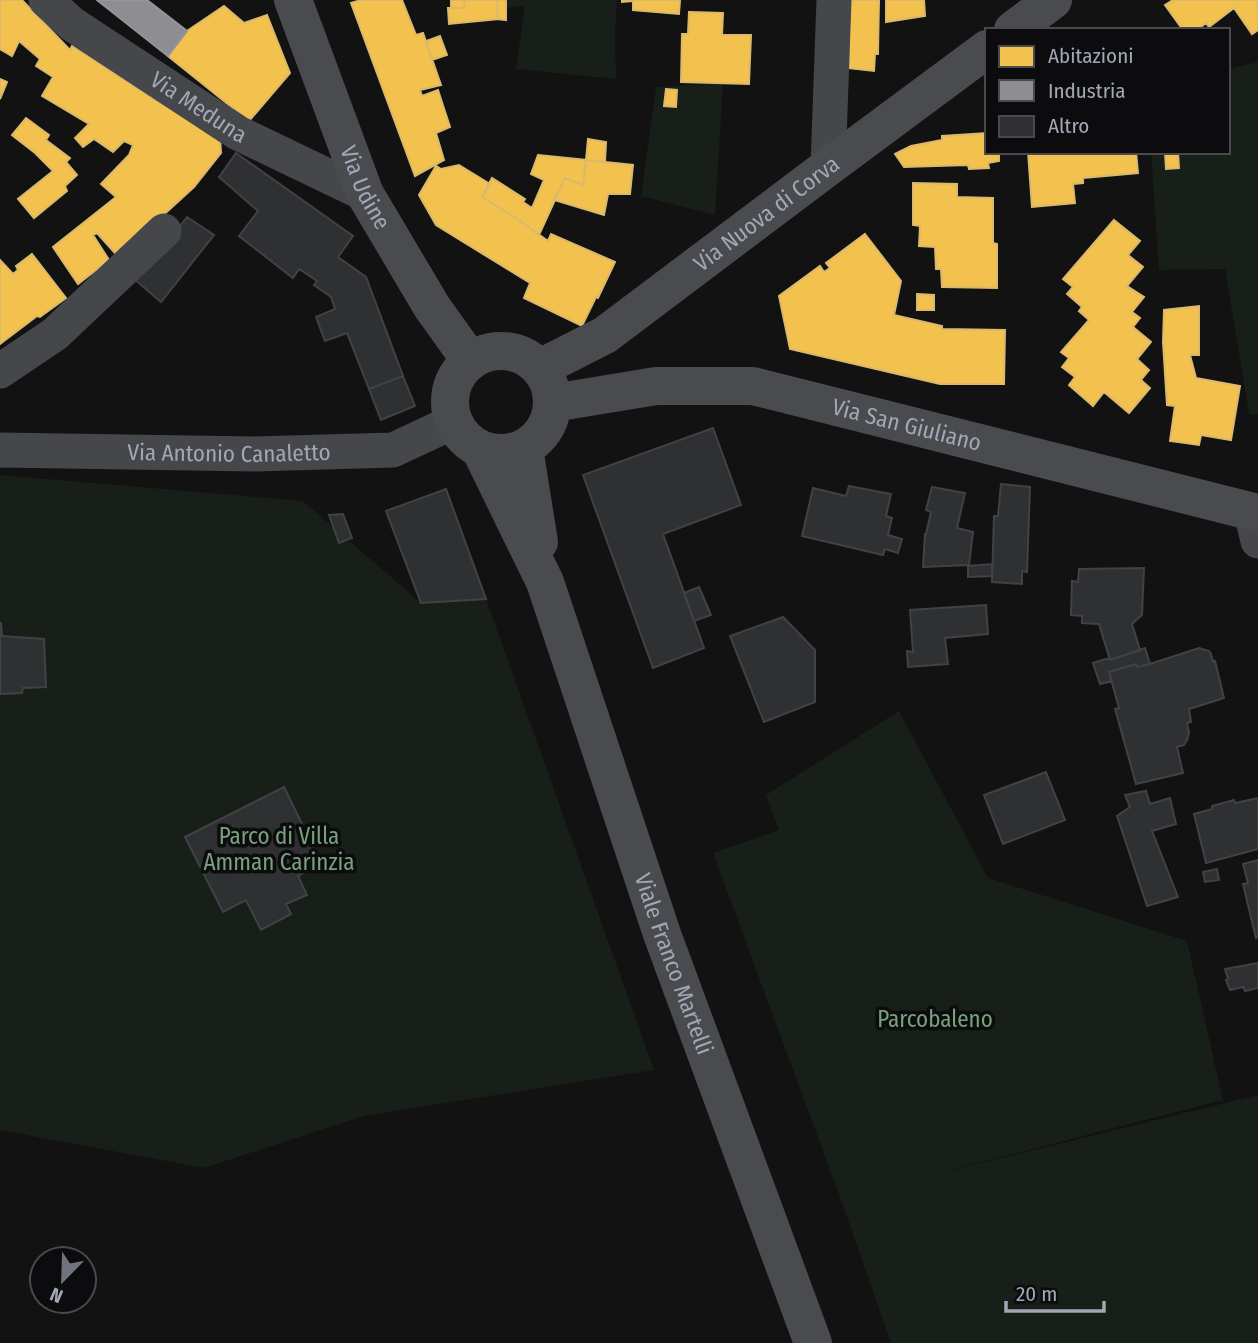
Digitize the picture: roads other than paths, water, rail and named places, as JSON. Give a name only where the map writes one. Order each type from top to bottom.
[{"type":"main road","name":"Via Udine","points":[[293,0],[365,194],[432,307],[470,360]]},
{"type":"main road","points":[[1016,28],[1053,0]]},
{"type":"main road","name":"Via Nuova di Corva","points":[[546,385],[605,335],[985,50]]},
{"type":"main road","points":[[503,350],[531,360],[546,385],[549,421],[534,442],[524,448],[509,453],[480,449],[463,436],[453,422],[450,411],[451,390],[460,370],[470,360],[492,351],[503,350]]},
{"type":"main road","name":"Via San Giuliano","points":[[546,385],[753,386],[1256,522]]},
{"type":"main road","name":"Viale Franco Martelli","points":[[524,448],[545,582]]},
{"type":"main road","name":"Viale Franco Martelli","points":[[480,449],[545,582],[662,934],[813,1343]]},
{"type":"street","name":"Via Meduna","points":[[46,0],[72,24],[238,133],[365,194]]},
{"type":"street","points":[[828,167],[834,0]]},
{"type":"street","points":[[0,371],[55,334],[164,231]]},
{"type":"street","name":"Via Antonio Canaletto","points":[[0,450],[255,454],[393,450],[453,422]]},
{"type":"park label","name":"Parco di Villa Amman Carinzia","points":[[279,849]]},
{"type":"park label","name":"Parcobaleno","points":[[935,1019]]}]
